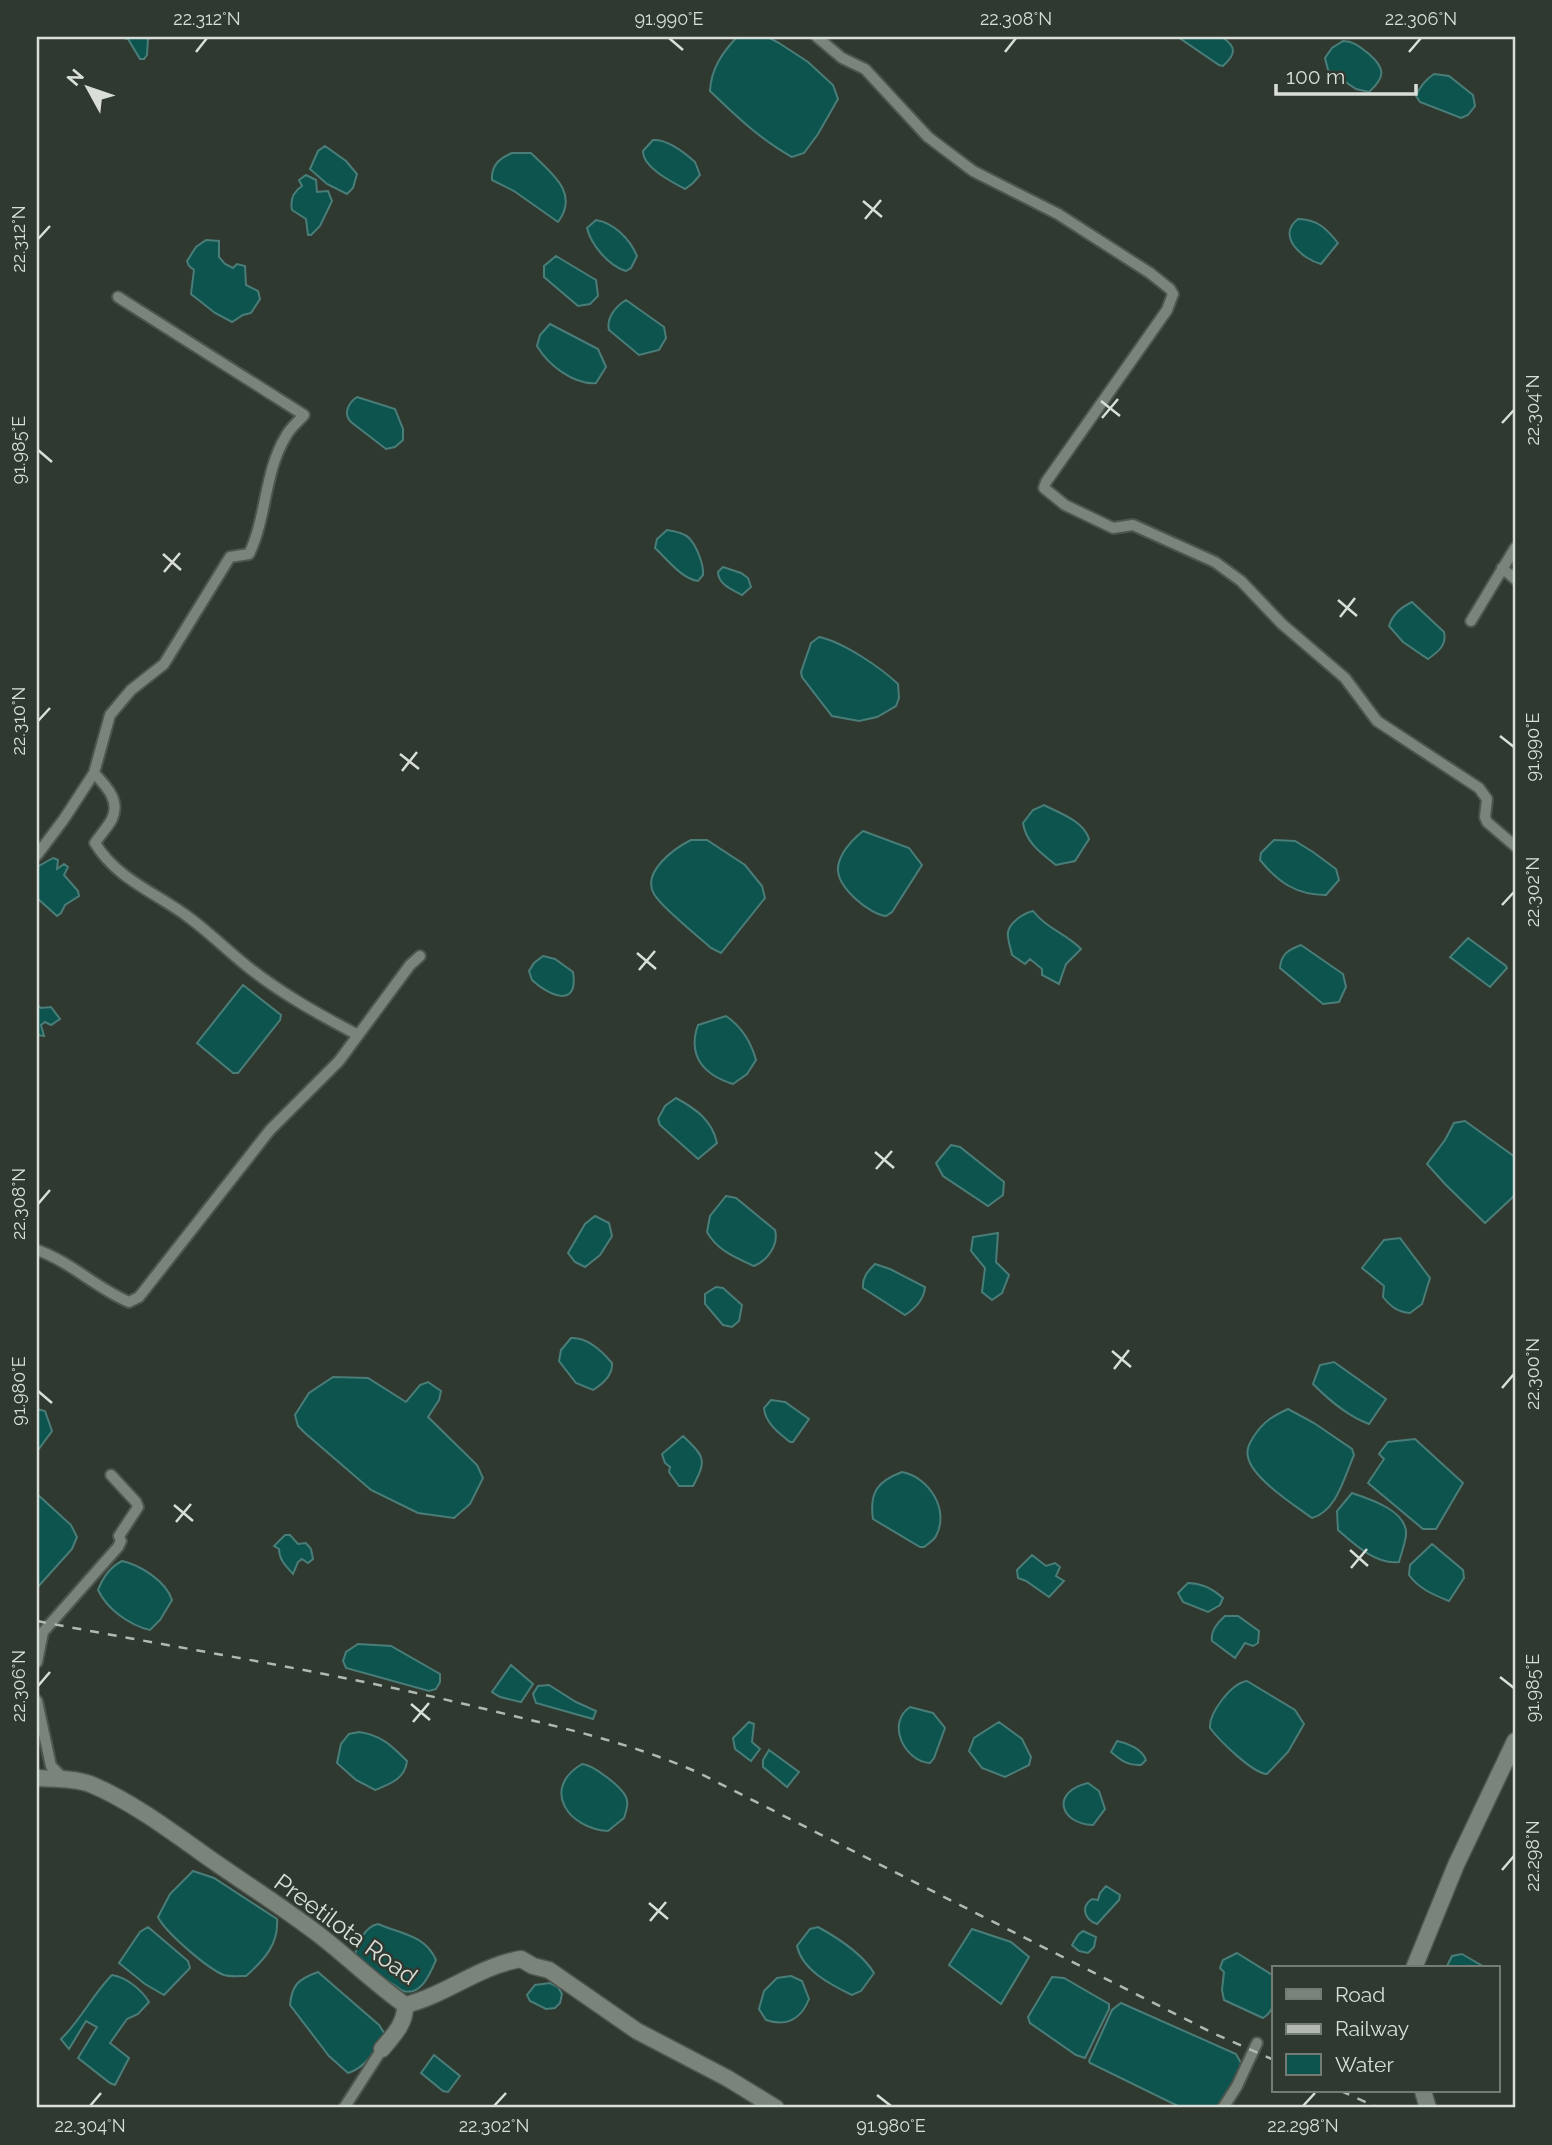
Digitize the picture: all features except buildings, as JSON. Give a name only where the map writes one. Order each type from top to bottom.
[{"type":"main road","points":[[1414,1966],[1456,1865],[1515,1741]]},
{"type":"main road","name":"Preetilota Road","points":[[37,1778],[64,1779],[89,1784],[179,1837],[320,1935],[382,1989],[405,2005],[438,1993],[502,1962],[521,1959],[533,1966],[550,1970],[637,2031],[727,2078],[776,2108]]},
{"type":"main road","points":[[382,2049],[405,2015],[405,2005]]},
{"type":"street","points":[[817,37],[842,58],[864,69],[928,137],[973,171],[1058,214],[1150,273],[1173,294],[1167,310],[1044,488],[1065,505],[1112,528],[1133,524],[1215,562],[1241,581],[1282,624],[1345,678],[1377,721],[1479,788],[1487,799],[1487,822],[1515,846]]},
{"type":"street","points":[[37,855],[94,773],[110,715],[131,690],[164,664],[230,557],[249,554],[259,529],[275,460],[287,434],[304,415],[118,297]]},
{"type":"street","points":[[1471,621],[1515,548]]},
{"type":"street","points":[[1502,568],[1515,579]]},
{"type":"street","points":[[94,773],[114,798],[116,808],[112,820],[95,843],[102,855],[135,884],[190,918],[249,968],[312,1011],[358,1035]]},
{"type":"street","points":[[37,1250],[91,1278],[128,1302],[139,1297],[270,1130],[339,1061],[410,965],[420,956]]},
{"type":"street","points":[[37,1662],[43,1632],[118,1547],[120,1536],[138,1507],[111,1475]]},
{"type":"street","points":[[37,1701],[51,1766],[64,1779]]},
{"type":"street","points":[[1223,2108],[1237,2087],[1257,2043]]},
{"type":"street","points":[[344,2108],[382,2049]]},
{"type":"water","points":[[119,37],[153,37],[148,39],[147,55],[140,59],[128,39]]},
{"type":"water","points":[[737,37],[768,37],[808,62],[833,85],[838,99],[804,153],[792,157],[770,143],[710,91],[718,62]]},
{"type":"water","points":[[1178,37],[1222,37],[1233,51],[1223,66],[1219,65]]},
{"type":"water","points":[[1343,41],[1360,47],[1381,68],[1381,77],[1369,92],[1356,89],[1328,70],[1325,58],[1332,48]]},
{"type":"water","points":[[1434,74],[1449,76],[1473,95],[1475,106],[1468,115],[1461,118],[1420,102],[1416,96],[1418,92]]},
{"type":"water","points":[[653,140],[670,144],[695,162],[700,175],[693,183],[685,189],[647,163],[643,151]]},
{"type":"water","points":[[325,146],[346,161],[357,174],[353,188],[347,194],[327,184],[310,169],[318,151]]},
{"type":"water","points":[[512,153],[531,153],[560,184],[566,202],[558,222],[514,191],[492,180],[497,163]]},
{"type":"water","points":[[306,175],[316,180],[317,192],[328,191],[332,201],[320,226],[311,235],[308,235],[306,219],[292,210],[291,206],[294,194],[302,186],[299,180]]},
{"type":"water","points":[[1298,219],[1321,226],[1338,243],[1321,264],[1306,257],[1294,246],[1290,232]]},
{"type":"water","points":[[596,220],[615,228],[630,244],[637,256],[631,268],[626,271],[620,268],[607,260],[597,248],[587,228]]},
{"type":"water","points":[[206,240],[219,241],[219,257],[225,264],[233,268],[237,264],[245,266],[246,285],[258,291],[260,299],[251,313],[232,322],[215,313],[191,294],[194,270],[187,261],[196,247]]},
{"type":"water","points":[[556,256],[596,280],[598,296],[590,304],[578,306],[544,277],[544,266]]},
{"type":"water","points":[[626,300],[664,327],[666,338],[659,350],[639,355],[609,330],[613,313]]},
{"type":"water","points":[[550,324],[598,349],[606,367],[596,383],[579,381],[562,372],[542,353],[537,346],[540,335]]},
{"type":"water","points":[[357,397],[395,409],[403,429],[403,440],[395,447],[386,449],[351,422],[347,416],[348,409]]},
{"type":"water","points":[[667,530],[684,535],[694,545],[703,571],[698,581],[681,573],[655,548],[657,539]]},
{"type":"water","points":[[723,567],[748,578],[751,587],[742,595],[726,586],[720,580],[718,572]]},
{"type":"water","points":[[1412,602],[1444,632],[1443,644],[1428,659],[1403,642],[1389,626],[1398,612]]},
{"type":"water","points":[[819,637],[861,656],[898,684],[899,698],[896,706],[877,717],[859,721],[832,716],[801,672],[811,643]]},
{"type":"water","points":[[1044,805],[1070,818],[1086,833],[1089,839],[1075,861],[1056,865],[1035,847],[1027,836],[1023,823],[1033,810]]},
{"type":"water","points":[[863,831],[909,848],[922,865],[892,912],[886,916],[863,905],[848,891],[839,875],[839,862],[844,851]]},
{"type":"water","points":[[691,840],[707,840],[745,865],[762,886],[765,898],[721,953],[711,948],[672,914],[658,900],[651,886],[652,877],[662,862]]},
{"type":"water","points":[[1274,840],[1295,841],[1313,852],[1336,869],[1339,880],[1326,895],[1306,893],[1288,886],[1260,860],[1261,853]]},
{"type":"water","points":[[53,858],[58,860],[57,869],[64,864],[68,867],[64,875],[79,896],[65,905],[57,916],[37,898],[37,867]]},
{"type":"water","points":[[1033,911],[1081,949],[1066,964],[1059,984],[1042,975],[1042,969],[1030,959],[1025,964],[1012,955],[1009,928],[1018,918]]},
{"type":"water","points":[[1468,938],[1507,968],[1490,987],[1450,957]]},
{"type":"water","points":[[1301,945],[1343,974],[1346,987],[1339,1002],[1323,1004],[1280,968],[1286,953]]},
{"type":"water","points":[[543,956],[555,959],[573,972],[574,984],[567,995],[561,996],[546,991],[532,980],[529,971]]},
{"type":"water","points":[[243,985],[281,1015],[280,1020],[238,1073],[233,1073],[197,1043]]},
{"type":"water","points":[[37,1005],[41,1008],[51,1007],[60,1019],[51,1025],[45,1022],[41,1025],[44,1036],[37,1035]]},
{"type":"water","points":[[726,1016],[745,1035],[756,1060],[747,1074],[733,1084],[706,1070],[700,1063],[695,1046],[698,1025]]},
{"type":"water","points":[[676,1098],[702,1116],[715,1135],[717,1143],[698,1159],[660,1125],[658,1119],[665,1106]]},
{"type":"water","points":[[1465,1121],[1515,1157],[1515,1195],[1485,1223],[1427,1164],[1454,1123]]},
{"type":"water","points":[[951,1145],[960,1147],[1004,1182],[1003,1195],[988,1206],[943,1176],[936,1163]]},
{"type":"water","points":[[726,1196],[736,1198],[775,1230],[771,1252],[754,1266],[721,1248],[707,1232],[710,1216]]},
{"type":"water","points":[[595,1216],[609,1223],[612,1236],[600,1255],[585,1267],[575,1262],[568,1253],[585,1224]]},
{"type":"water","points":[[998,1233],[996,1262],[1009,1275],[1002,1293],[992,1300],[982,1292],[985,1268],[971,1251],[973,1237]]},
{"type":"water","points":[[1400,1238],[1430,1278],[1422,1304],[1410,1313],[1389,1304],[1383,1297],[1384,1286],[1362,1268],[1384,1240]]},
{"type":"water","points":[[875,1264],[925,1287],[919,1303],[905,1315],[863,1288],[865,1277]]},
{"type":"water","points":[[716,1287],[723,1288],[742,1305],[739,1321],[732,1327],[723,1325],[705,1304],[705,1294]]},
{"type":"water","points":[[571,1338],[588,1342],[612,1363],[609,1376],[593,1390],[576,1383],[559,1361],[561,1350]]},
{"type":"water","points":[[1334,1362],[1386,1399],[1369,1424],[1339,1407],[1313,1384],[1320,1365]]},
{"type":"water","points":[[333,1377],[368,1378],[406,1402],[420,1385],[428,1382],[441,1391],[439,1400],[428,1417],[477,1465],[483,1478],[470,1504],[454,1518],[418,1513],[371,1490],[305,1433],[298,1426],[295,1415],[309,1393]]},
{"type":"water","points":[[771,1400],[785,1402],[809,1419],[793,1442],[777,1431],[767,1418],[764,1408]]},
{"type":"water","points":[[37,1409],[45,1411],[52,1431],[38,1450]]},
{"type":"water","points":[[1288,1409],[1352,1449],[1354,1455],[1334,1501],[1321,1514],[1312,1518],[1265,1482],[1257,1474],[1248,1457],[1249,1446],[1258,1431],[1269,1420]]},
{"type":"water","points":[[683,1436],[702,1459],[693,1486],[679,1486],[669,1472],[670,1467],[665,1463],[662,1454]]},
{"type":"water","points":[[1415,1439],[1463,1483],[1436,1529],[1423,1529],[1368,1483],[1384,1459],[1379,1454],[1388,1442]]},
{"type":"water","points":[[902,1472],[921,1480],[939,1506],[940,1526],[935,1537],[924,1547],[873,1519],[872,1502],[877,1489],[887,1479]]},
{"type":"water","points":[[1352,1493],[1386,1507],[1401,1519],[1406,1535],[1399,1562],[1374,1557],[1338,1530],[1337,1511]]},
{"type":"water","points":[[37,1494],[71,1525],[77,1537],[72,1549],[37,1588]]},
{"type":"water","points":[[285,1535],[290,1535],[298,1544],[306,1543],[311,1549],[313,1559],[308,1563],[302,1559],[298,1562],[293,1574],[282,1560],[279,1549],[274,1546]]},
{"type":"water","points":[[1432,1544],[1463,1570],[1464,1578],[1449,1601],[1422,1588],[1409,1575],[1410,1565]]},
{"type":"water","points":[[1032,1555],[1046,1566],[1055,1563],[1060,1567],[1056,1576],[1064,1581],[1049,1597],[1018,1578],[1017,1570]]},
{"type":"water","points":[[122,1561],[152,1575],[164,1586],[172,1600],[160,1620],[150,1630],[119,1615],[107,1604],[98,1590],[107,1573]]},
{"type":"water","points":[[1188,1583],[1202,1585],[1215,1592],[1223,1598],[1220,1605],[1208,1612],[1183,1602],[1178,1593]]},
{"type":"water","points":[[1225,1616],[1238,1616],[1259,1631],[1258,1643],[1253,1646],[1245,1643],[1235,1658],[1212,1641],[1215,1627]]},
{"type":"water","points":[[358,1644],[391,1646],[440,1674],[440,1682],[436,1689],[429,1691],[346,1668],[343,1661],[346,1652]]},
{"type":"water","points":[[511,1665],[533,1684],[521,1702],[500,1697],[492,1692]]},
{"type":"water","points":[[1247,1681],[1295,1710],[1304,1724],[1288,1752],[1267,1774],[1245,1762],[1210,1728],[1213,1714],[1222,1699],[1235,1687]]},
{"type":"water","points":[[549,1685],[596,1711],[593,1719],[536,1703],[533,1694],[538,1686]]},
{"type":"water","points":[[910,1707],[933,1713],[945,1728],[930,1763],[913,1756],[901,1740],[899,1722]]},
{"type":"water","points":[[749,1722],[754,1724],[752,1742],[760,1749],[751,1761],[735,1749],[733,1738]]},
{"type":"water","points":[[999,1722],[1022,1739],[1031,1757],[1029,1765],[1005,1777],[982,1768],[969,1751],[974,1738]]},
{"type":"water","points":[[359,1732],[385,1742],[407,1761],[400,1777],[375,1790],[356,1780],[337,1763],[341,1744],[349,1734]]},
{"type":"water","points":[[1117,1741],[1134,1747],[1146,1760],[1141,1765],[1136,1765],[1121,1760],[1111,1752]]},
{"type":"water","points":[[769,1750],[799,1772],[787,1787],[763,1767],[763,1760]]},
{"type":"water","points":[[582,1764],[606,1777],[619,1787],[626,1797],[624,1818],[608,1831],[594,1829],[572,1816],[561,1796],[569,1774]]},
{"type":"water","points":[[1088,1783],[1099,1791],[1105,1809],[1093,1825],[1073,1819],[1064,1807],[1068,1793]]},
{"type":"water","points":[[193,1871],[214,1878],[277,1919],[273,1944],[259,1964],[246,1976],[224,1975],[208,1966],[178,1940],[158,1917],[170,1894]]},
{"type":"water","points":[[1106,1886],[1120,1895],[1119,1900],[1097,1924],[1089,1920],[1085,1909],[1092,1899],[1098,1900]]},
{"type":"water","points":[[378,1924],[419,1940],[431,1952],[436,1960],[420,1987],[409,1992],[403,1991],[354,1958],[365,1933]]},
{"type":"water","points":[[148,1927],[188,1961],[190,1968],[164,1995],[119,1963],[140,1932]]},
{"type":"water","points":[[818,1927],[856,1953],[874,1973],[861,1991],[852,1995],[818,1976],[800,1955],[797,1946],[810,1929]]},
{"type":"water","points":[[972,1929],[1011,1942],[1029,1957],[1001,2004],[949,1965]]},
{"type":"water","points":[[1083,1931],[1096,1937],[1094,1947],[1088,1953],[1079,1951],[1072,1945]]},
{"type":"water","points":[[1237,1953],[1272,1975],[1272,2008],[1263,2018],[1224,2000],[1224,1972],[1220,1968],[1223,1960]]},
{"type":"water","points":[[1462,1954],[1483,1966],[1447,1966],[1452,1956]]},
{"type":"water","points":[[318,1972],[379,2025],[386,2036],[365,2063],[348,2073],[329,2056],[290,2005],[298,1983]]},
{"type":"water","points":[[112,1975],[133,1985],[149,2002],[138,2014],[127,2019],[110,2043],[129,2058],[115,2085],[78,2058],[97,2027],[86,2021],[69,2049],[61,2039]]},
{"type":"water","points":[[791,1976],[802,1981],[809,1999],[806,2006],[787,2022],[766,2020],[759,2009],[764,1991],[777,1978]]},
{"type":"water","points":[[1052,1977],[1064,1978],[1109,2004],[1085,2058],[1076,2055],[1030,2023],[1028,2017]]},
{"type":"water","points":[[550,1983],[558,1987],[562,1994],[560,2003],[555,2008],[546,2009],[530,2001],[527,1995],[535,1985]]},
{"type":"water","points":[[1121,2003],[1236,2054],[1241,2063],[1232,2087],[1218,2108],[1182,2108],[1090,2063],[1112,2010]]},
{"type":"water","points":[[434,2055],[460,2076],[448,2092],[421,2073]]},
{"type":"railway","points":[[37,1621],[264,1662],[433,1697],[646,1752],[697,1772],[1215,2034],[1272,2059]]},
{"type":"railway","points":[[1343,2092],[1379,2108]]}]
